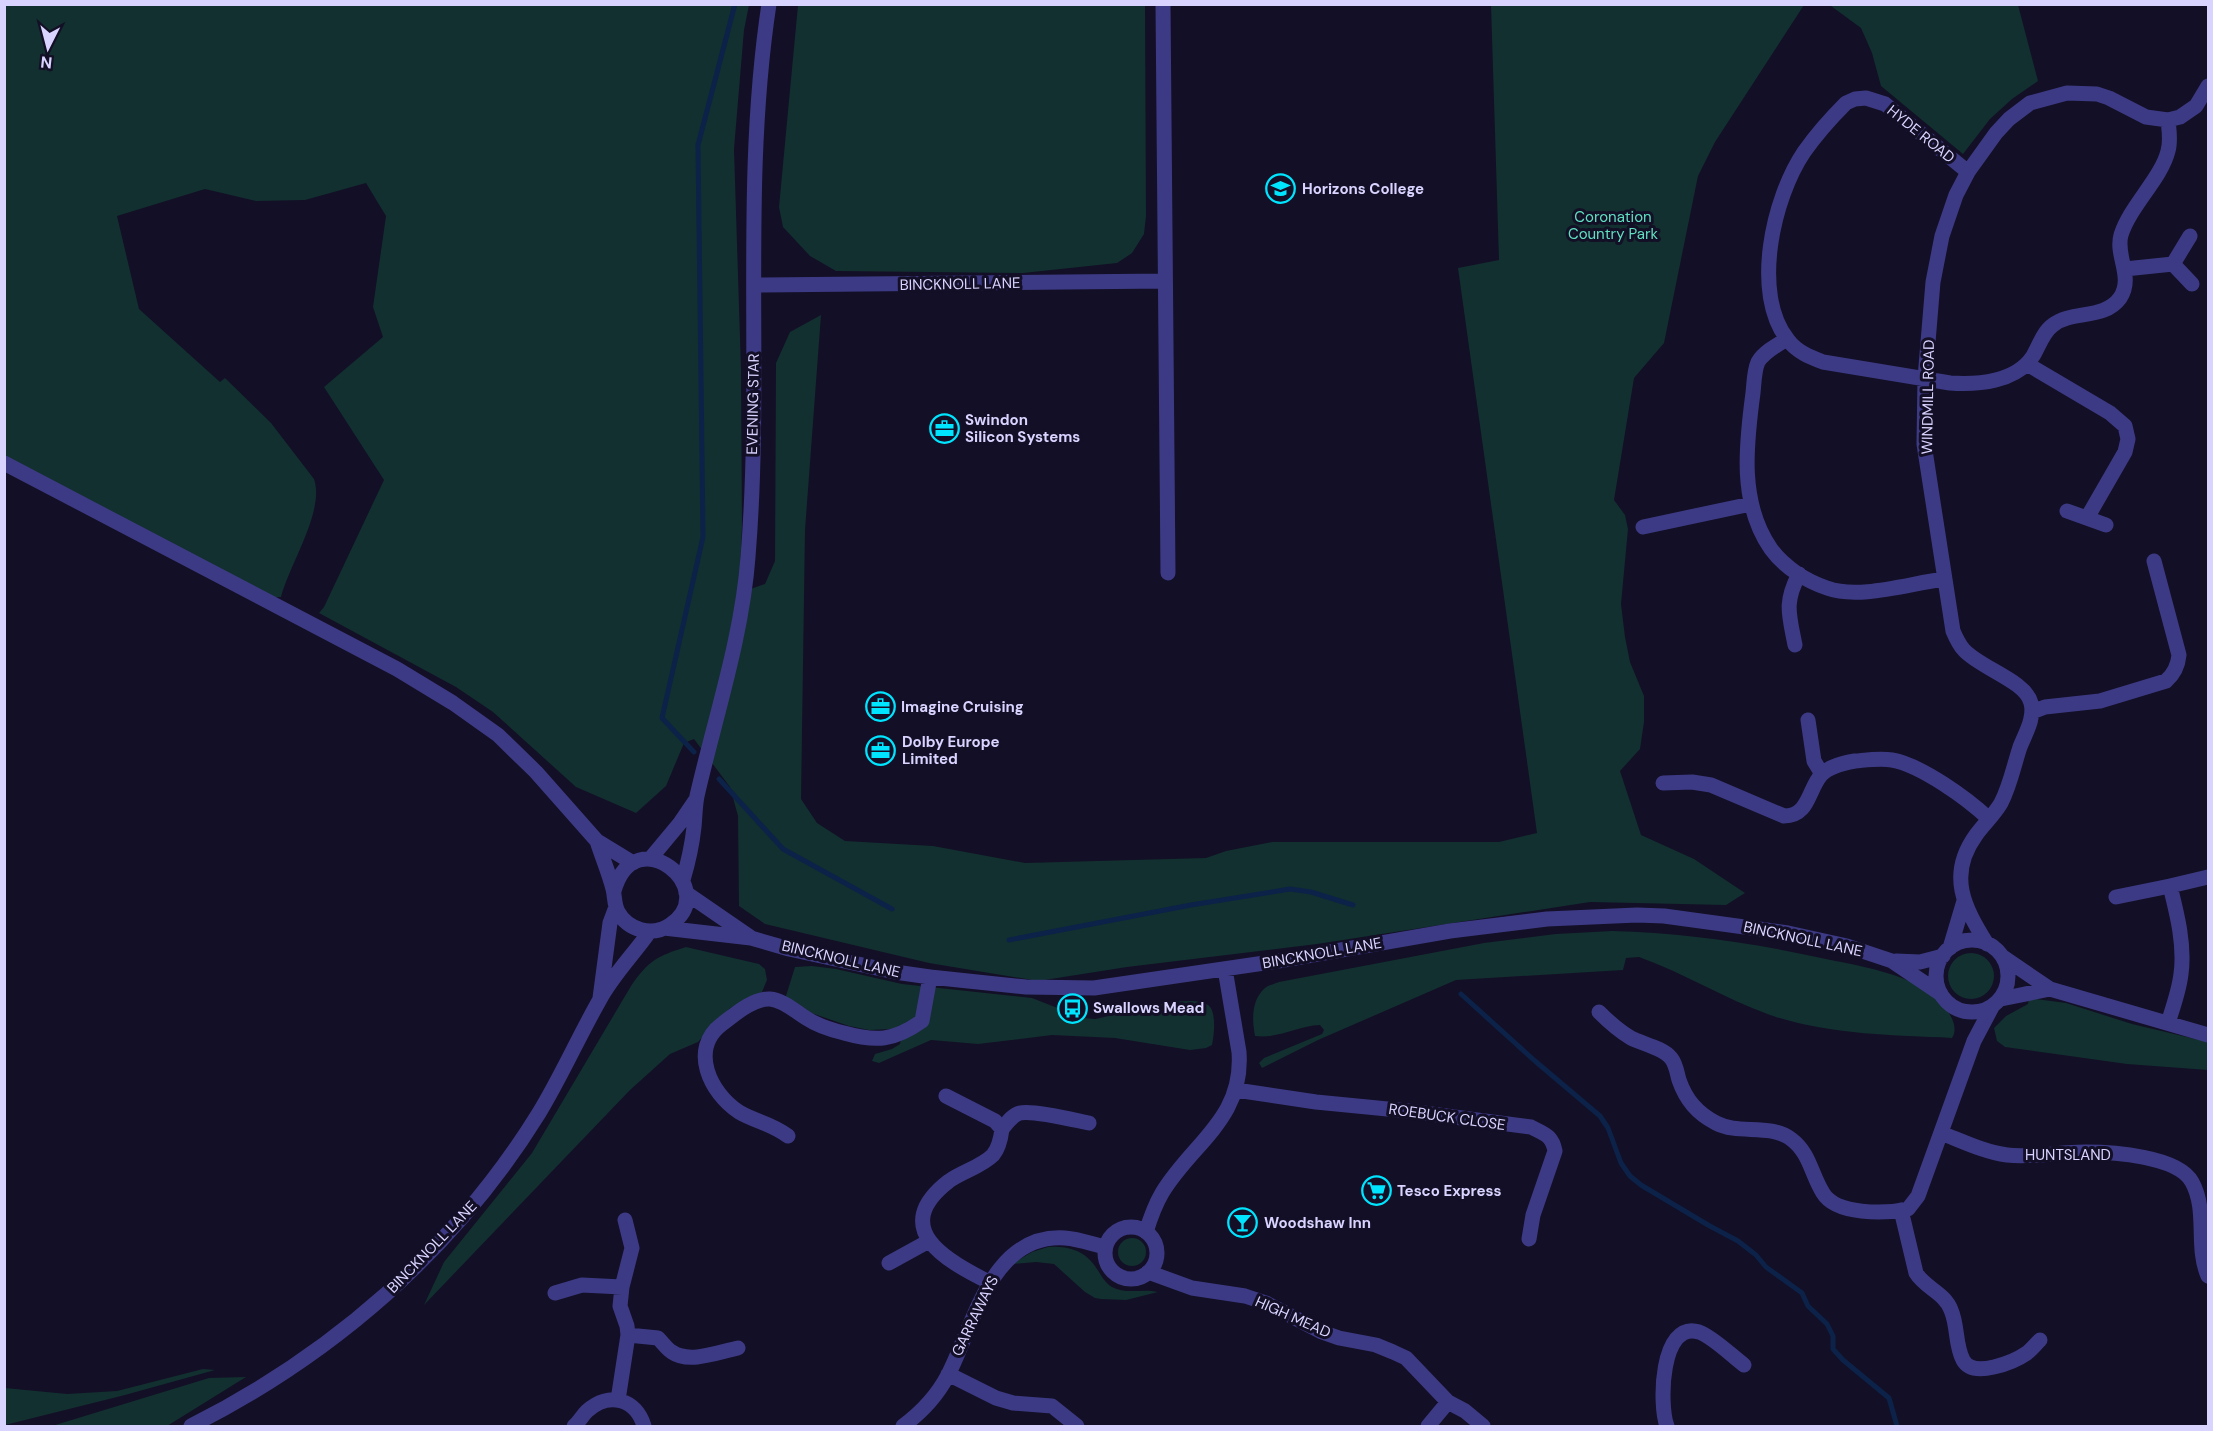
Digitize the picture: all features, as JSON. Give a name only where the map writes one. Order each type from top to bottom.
[{"type":"street","name":"EVENING STAR","points":[[684,887],[696,798],[725,684],[746,579],[752,471],[754,159],[768,4]]},
{"type":"street","points":[[1163,4],[1168,573]]},
{"type":"street","points":[[2087,518],[2125,452],[2128,439],[2126,426],[2027,364],[2054,324],[2098,311],[2115,303],[2123,291],[2126,283],[2120,239],[2125,223],[2168,153],[2170,134],[2168,120],[2180,117],[2196,106],[2208,86]]},
{"type":"street","name":"WINDMILL ROAD","points":[[2032,712],[2029,697],[1973,659],[1958,642],[1953,631],[1924,444],[1925,378],[1930,303],[1938,257],[1949,212],[1968,172],[2009,119],[2030,104],[2067,93],[2097,94],[2146,117],[2168,120]]},
{"type":"street","name":"HYDE ROAD","points":[[1968,172],[1886,104],[1866,98],[1846,103],[1804,153],[1789,181],[1777,216],[1770,255],[1770,296],[1773,309],[1787,339],[1804,354],[1823,362],[1964,384],[1996,381],[2027,364]]},
{"type":"street","points":[[2173,264],[2190,236]]},
{"type":"street","points":[[2125,268],[2173,264]]},
{"type":"street","points":[[2173,264],[2192,284]]},
{"type":"street","name":"BINCKNOLL LANE","points":[[754,285],[1165,281]]},
{"type":"street","points":[[1787,339],[1759,361],[1746,448],[1751,504],[1770,549],[1799,574],[1820,585],[1844,592],[1872,591],[1945,579]]},
{"type":"street","points":[[4,463],[387,664],[453,703],[498,735],[536,772],[597,841],[633,863]]},
{"type":"street","points":[[1643,526],[1751,504]]},
{"type":"street","points":[[2067,511],[2106,525]]},
{"type":"street","points":[[1987,944],[1964,901],[1960,888],[1960,876],[1966,853],[2006,792],[2032,712],[2045,707],[2100,701],[2166,681],[2178,666],[2179,655],[2154,561]]},
{"type":"street","points":[[1795,645],[1788,609],[1789,597],[1799,574]]},
{"type":"street","points":[[1808,720],[1814,761],[1822,774]]},
{"type":"street","points":[[1663,783],[1692,782],[1711,785],[1784,816],[1791,816],[1805,807],[1822,774],[1832,767],[1876,759],[1895,760],[1916,768],[1959,794],[1989,819]]},
{"type":"street","name":"EVENING STAR","points":[[650,859],[680,823],[696,798]]},
{"type":"street","points":[[597,841],[615,899],[627,923],[641,930],[657,930],[680,916],[685,902],[684,887],[673,867],[650,859],[633,863],[621,874],[615,899]]},
{"type":"street","points":[[2116,897],[2208,877]]},
{"type":"street","points":[[2168,1023],[2181,973],[2182,951],[2177,914],[2170,886]]},
{"type":"street","name":"BINCKNOLL LANE","points":[[684,887],[751,938]]},
{"type":"street","name":"BINCKNOLL LANE","points":[[600,999],[615,899]]},
{"type":"street","points":[[1964,901],[1936,975],[1941,994],[1948,1003],[1958,1009],[1975,1012],[1996,1003],[2050,989]]},
{"type":"street","name":"BINCKNOLL LANE","points":[[191,1426],[235,1404],[313,1353],[386,1296],[464,1217],[539,1113],[600,999],[657,930],[751,938],[789,949],[895,972],[930,977],[1026,987],[1094,987],[1226,969],[1450,931],[1547,919],[1664,916],[1788,933],[1847,946],[1892,961],[1941,994]]},
{"type":"street","points":[[1946,952],[1965,941],[1987,944],[2050,989],[2208,1035]]},
{"type":"street","name":"BINCKNOLL LANE","points":[[1892,961],[1920,962],[1946,952]]},
{"type":"street","points":[[1599,1012],[1632,1038],[1667,1054],[1672,1059],[1686,1097],[1701,1113],[1718,1124],[1779,1132],[1790,1138],[1802,1148],[1808,1157],[1822,1192],[1828,1200],[1838,1206],[1852,1209],[1877,1212],[1901,1210],[1908,1209],[1918,1196],[1974,1041],[2006,989],[2007,966],[2001,955]]},
{"type":"street","points":[[1146,1232],[1161,1194],[1174,1175],[1220,1122],[1236,1089],[1240,1063],[1226,969]]},
{"type":"street","points":[[788,1136],[777,1128],[741,1113],[730,1105],[715,1087],[706,1065],[705,1051],[707,1039],[712,1031],[752,1004],[762,999],[771,999],[830,1030],[866,1039],[882,1040],[911,1029],[922,1021],[930,977]]},
{"type":"street","points":[[1958,1009],[1974,1041]]},
{"type":"street","name":"ROEBUCK CLOSE","points":[[1236,1089],[1316,1102],[1408,1111],[1531,1128],[1546,1135],[1553,1141],[1555,1151],[1533,1215],[1529,1239]]},
{"type":"street","points":[[946,1096],[995,1121],[1002,1129]]},
{"type":"street","points":[[989,1282],[951,1262],[929,1241],[924,1218],[927,1206],[937,1192],[951,1180],[995,1153],[1002,1129],[1019,1113],[1089,1123]]},
{"type":"street","name":"HUNTSLAND","points":[[1941,1133],[1984,1150],[2007,1155],[2088,1152],[2160,1159],[2176,1167],[2190,1178],[2197,1192],[2202,1255],[2208,1276]]},
{"type":"street","points":[[1901,1210],[1916,1273],[1920,1280],[1947,1301],[1952,1310],[1959,1348],[1964,1362],[1969,1367],[1981,1370],[2006,1363],[2026,1353],[2040,1340]]},
{"type":"street","points":[[618,1400],[628,1335],[620,1306],[622,1287],[632,1248],[625,1220]]},
{"type":"street","points":[[1125,1227],[1134,1227],[1146,1232],[1152,1238],[1157,1254],[1148,1272],[1128,1278],[1120,1276],[1108,1265],[1105,1247],[1114,1232],[1125,1227]]},
{"type":"street","name":"GARRAWAYS","points":[[903,1426],[931,1401],[948,1374],[989,1282],[1005,1262],[1032,1244],[1048,1239],[1071,1239],[1105,1247]]},
{"type":"street","points":[[889,1263],[929,1241]]},
{"type":"street","name":"HIGH MEAD","points":[[1148,1272],[1192,1288],[1245,1296],[1266,1303],[1322,1332],[1339,1338],[1376,1345],[1393,1352],[1406,1358],[1448,1402],[1483,1426]]},
{"type":"street","points":[[555,1293],[582,1285],[622,1287]]},
{"type":"street","points":[[1667,1426],[1663,1401],[1667,1359],[1670,1346],[1678,1337],[1687,1332],[1697,1332],[1744,1365]]},
{"type":"street","points":[[628,1335],[658,1338],[672,1353],[683,1357],[707,1355],[738,1348]]},
{"type":"street","points":[[948,1374],[996,1398],[1052,1406],[1077,1426]]},
{"type":"street","points":[[574,1426],[598,1404],[618,1400],[631,1404],[642,1417],[644,1426]]},
{"type":"street","points":[[1428,1426],[1448,1402]]},
{"type":"green space","name":"Coronation Country Park","points":[[4,5],[749,5],[744,30],[734,149],[741,369],[742,527],[739,593],[765,584],[775,561],[776,363],[790,332],[821,315],[805,530],[801,799],[817,823],[845,841],[933,846],[1025,863],[1206,858],[1226,851],[1272,842],[1499,842],[1537,833],[1458,268],[1499,260],[1491,5],[1804,5],[1715,142],[1698,176],[1664,343],[1634,378],[1614,500],[1625,515],[1628,529],[1621,604],[1625,637],[1630,662],[1644,696],[1644,722],[1640,749],[1620,771],[1641,835],[1694,859],[1745,893],[1726,905],[1590,902],[1317,944],[1127,967],[1038,981],[929,963],[765,924],[739,906],[738,816],[730,787],[694,739],[684,743],[666,786],[636,813],[576,787],[493,712],[456,687],[319,613],[324,607],[384,480],[324,387],[383,337],[373,307],[386,216],[366,183],[305,200],[256,201],[205,189],[117,216],[139,309],[220,382],[225,378],[271,423],[314,479],[315,506],[311,521],[281,597],[274,597],[5,458]]},
{"type":"green space","points":[[798,5],[1145,5],[1146,216],[1144,234],[1132,253],[1117,263],[1023,273],[836,271],[810,256],[783,227],[779,207]]},
{"type":"green space","points":[[1821,5],[2018,5],[2038,81],[2012,99],[1990,119],[1963,154],[1881,86],[1872,53],[1861,28],[1831,6]]},
{"type":"green space","points":[[1612,931],[1666,934],[1746,944],[1884,972],[1909,981],[1934,997],[1951,1016],[1954,1035],[1952,1038],[1883,1035],[1814,1027],[1792,1022],[1753,1009],[1639,957],[1626,958],[1623,970],[1456,980],[1318,1040],[1262,1068],[1259,1063],[1264,1058],[1322,1034],[1324,1030],[1320,1025],[1272,1036],[1255,1036],[1253,1017],[1255,1004],[1260,993],[1270,985],[1484,943],[1556,934]]},
{"type":"green space","points":[[686,947],[759,964],[765,969],[767,980],[762,992],[751,1000],[730,1008],[698,1042],[670,1054],[630,1090],[424,1305],[444,1262],[532,1153],[631,986],[654,960]]},
{"type":"green space","points":[[1971,953],[1987,960],[1994,976],[1987,992],[1971,999],[1955,992],[1948,976],[1955,960]]},
{"type":"green space","points":[[812,966],[902,984],[1032,998],[1083,1018],[1095,1019],[1170,1003],[1199,1002],[1208,1005],[1213,1013],[1212,1045],[1190,1050],[1115,1038],[1052,1035],[978,1044],[931,1040],[879,1063],[872,1061],[875,1054],[900,1044],[901,1039],[892,1029],[869,1030],[849,1026],[788,1005],[785,999],[795,967]]},
{"type":"green space","points":[[2029,998],[2066,1003],[2132,1024],[2208,1042],[2208,1070],[2127,1064],[2005,1047],[1997,1041],[1994,1028],[2006,1016],[2028,1004]]},
{"type":"green space","points":[[1132,1238],[1142,1242],[1146,1252],[1142,1262],[1132,1266],[1122,1262],[1118,1252],[1122,1242]]},
{"type":"green space","points":[[1048,1247],[1062,1247],[1081,1253],[1112,1287],[1129,1291],[1158,1292],[1126,1300],[1095,1298],[1054,1264],[1036,1262],[1012,1264],[1032,1252]]},
{"type":"green space","points":[[203,1369],[215,1370],[5,1425],[5,1388],[67,1394],[117,1391]]},
{"type":"green space","points":[[246,1377],[167,1426],[52,1426],[209,1378]]},
{"type":"waterway","points":[[694,752],[662,718],[703,537],[698,145],[735,4]]},
{"type":"waterway","points":[[719,779],[783,849],[892,909]]},
{"type":"waterway","points":[[1009,940],[1191,905],[1290,889],[1311,892],[1353,905]]},
{"type":"waterway","points":[[1461,994],[1600,1116],[1608,1128],[1621,1163],[1630,1176],[1641,1185],[1738,1241],[1756,1255],[1766,1267],[1802,1293],[1808,1306],[1827,1324],[1833,1336],[1833,1349],[1889,1398],[1897,1426]]},
{"type":"place","name":"Horizons College","points":[[1281,189]]},
{"type":"place","name":"Swindon Silicon Systems","points":[[944,429]]},
{"type":"place","name":"Imagine Cruising","points":[[880,707]]},
{"type":"place","name":"Dolby Europe Limited","points":[[881,751]]},
{"type":"place","name":"Swallows Mead","points":[[1072,1008]]},
{"type":"place","name":"Tesco Express","points":[[1376,1191]]},
{"type":"place","name":"Woodshaw Inn","points":[[1243,1223]]}]
